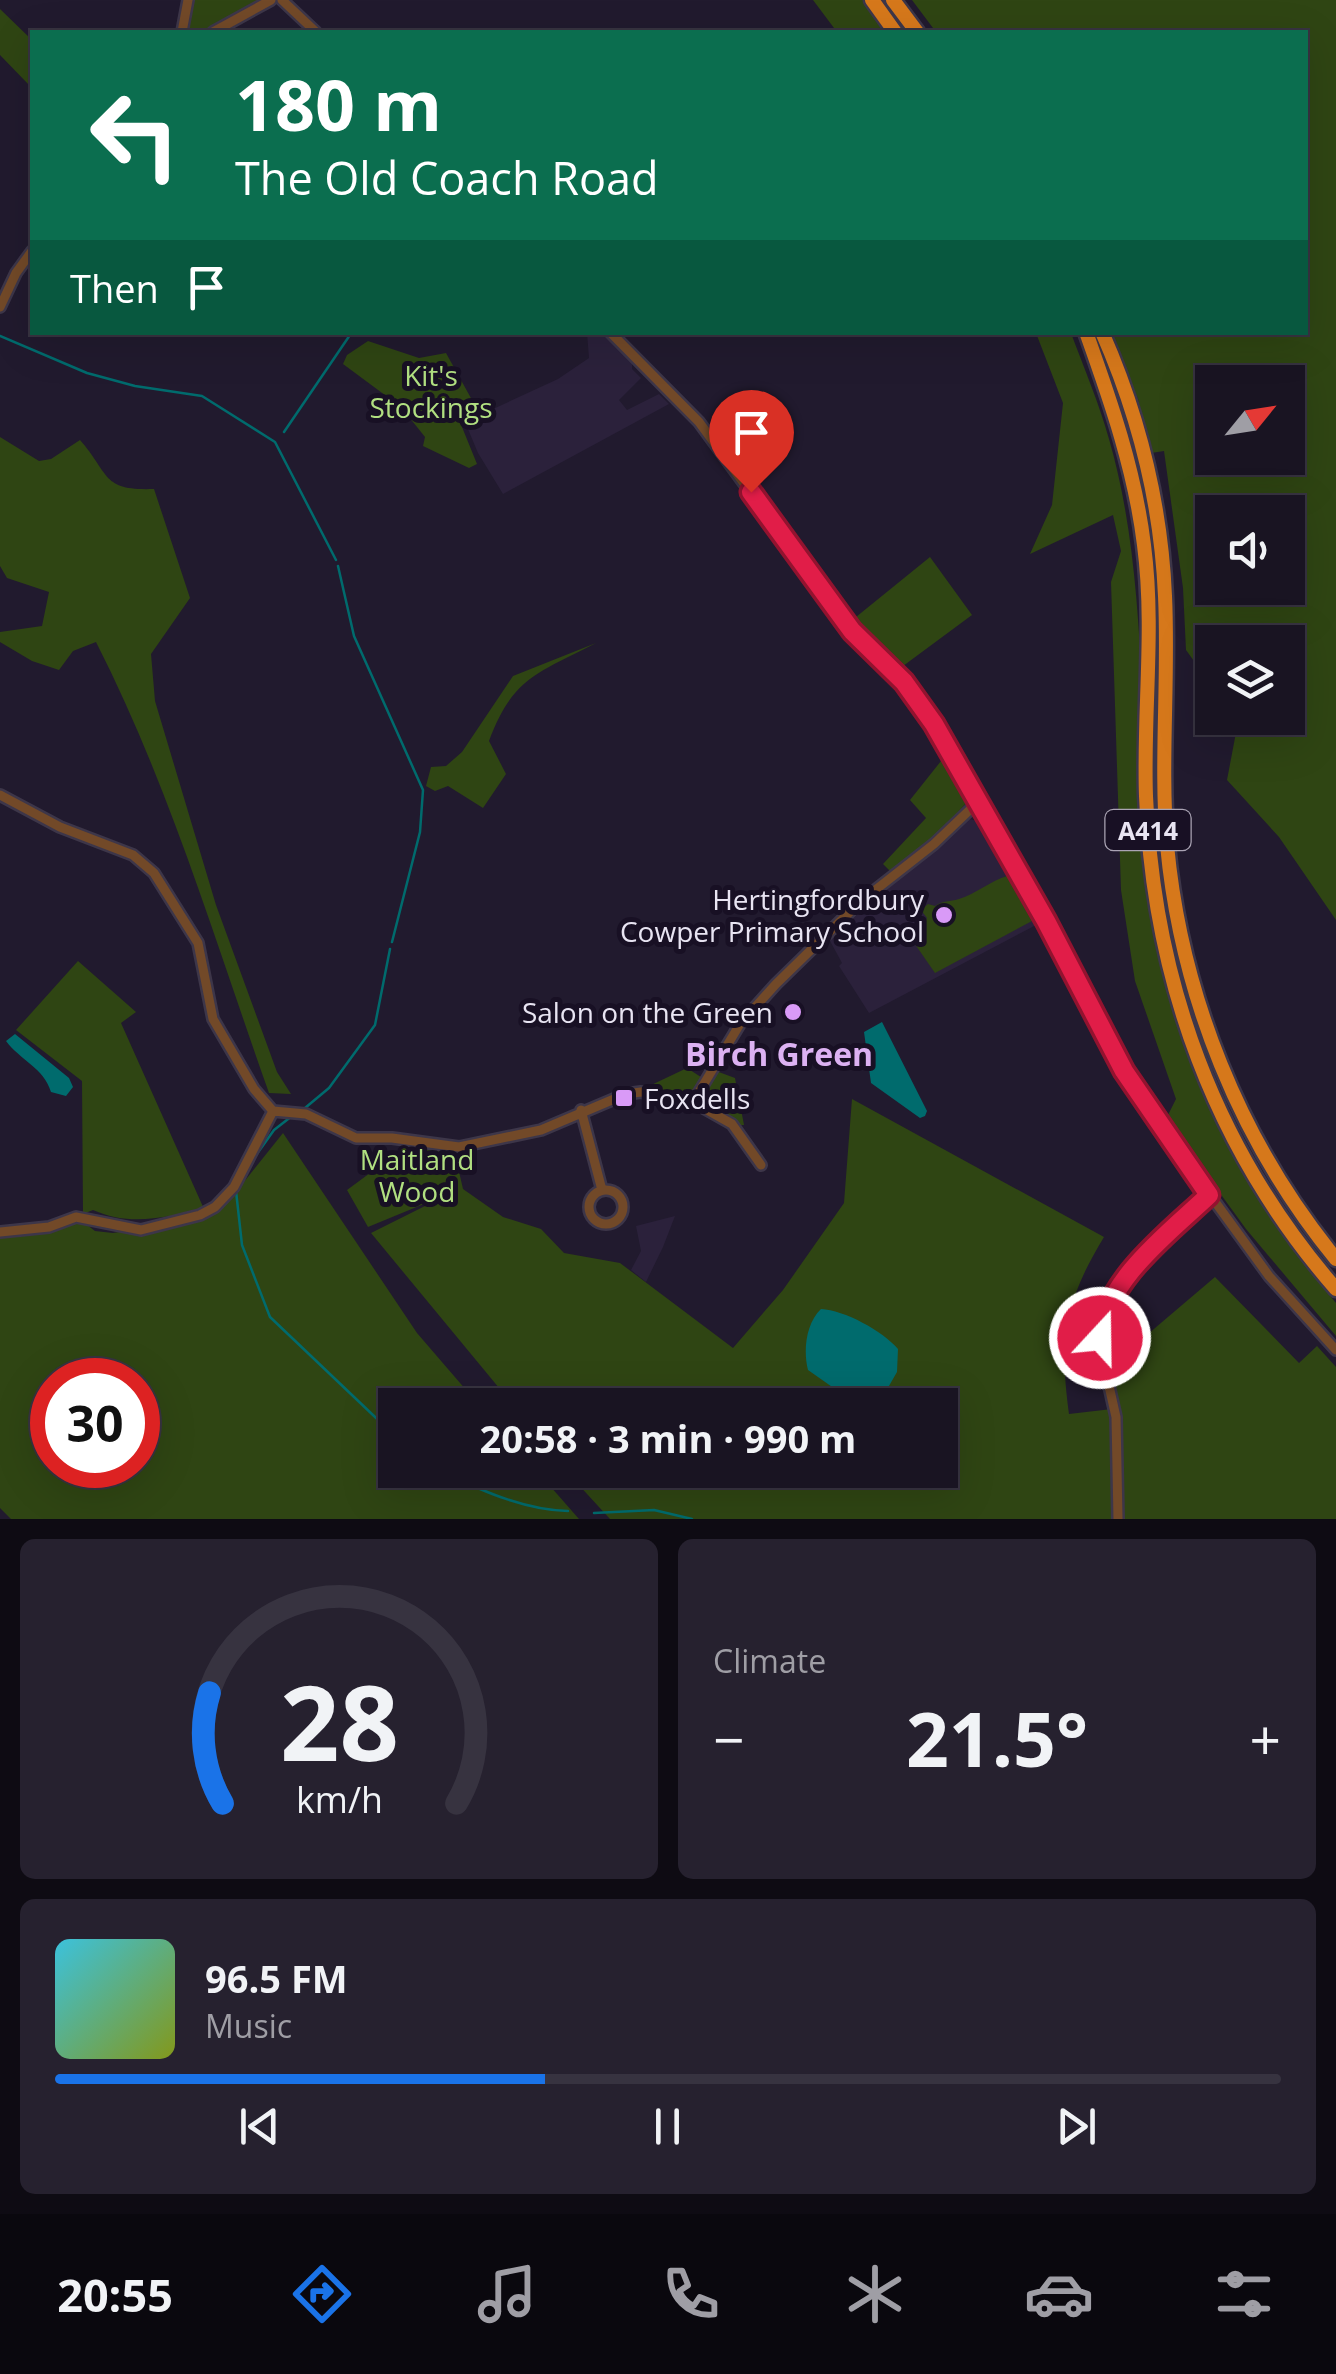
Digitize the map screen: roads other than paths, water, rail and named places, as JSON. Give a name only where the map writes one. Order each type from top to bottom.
[{"type":"highway","points":[[872,0],[893,30]]},
{"type":"highway","points":[[894,0],[915,30]]},
{"type":"highway","name":"A414","points":[[1087,335],[1127,456],[1144,547],[1150,630],[1146,793],[1152,888],[1166,962],[1201,1072],[1231,1137],[1273,1210],[1336,1289]]},
{"type":"highway","name":"A414","points":[[1103,335],[1137,420],[1157,514],[1165,598],[1167,842],[1176,910],[1193,988],[1249,1126],[1293,1202],[1336,1259]]},
{"type":"street","points":[[182,30],[188,0]]},
{"type":"street","points":[[217,30],[272,0]]},
{"type":"street","points":[[282,0],[314,30]]},
{"type":"street","points":[[0,307],[30,253]]},
{"type":"street","points":[[613,335],[699,422],[851,626],[916,698],[1046,921],[1124,1071],[1268,1276],[1336,1350]]},
{"type":"street","points":[[0,795],[60,828],[132,855],[154,873],[198,943],[213,1019],[254,1088],[273,1111],[306,1114],[356,1138],[392,1138],[459,1147],[540,1130],[614,1097],[641,1092],[682,1104],[694,1102],[732,1124],[761,1165]]},
{"type":"street","points":[[694,1102],[740,1024],[776,984],[860,902],[934,844],[978,802]]},
{"type":"street","points":[[582,1110],[602,1190]]},
{"type":"street","points":[[0,1232],[49,1227],[76,1217],[141,1230],[200,1215],[234,1187],[273,1111]]},
{"type":"street","points":[[612,1189],[619,1194],[623,1210],[616,1221],[600,1224],[591,1216],[589,1199],[602,1190],[612,1189]]},
{"type":"street","points":[[1118,1519],[1118,1440],[1114,1401],[1100,1346],[1103,1320],[1132,1272],[1209,1195]]},
{"type":"waterway","points":[[284,432],[350,335]]},
{"type":"waterway","points":[[0,336],[87,373],[135,386],[202,396],[275,442]]},
{"type":"waterway","points":[[275,442],[336,560]]},
{"type":"waterway","points":[[338,566],[354,636],[423,790],[420,832],[392,942]]},
{"type":"waterway","points":[[305,1108],[329,1088],[375,1025],[390,949]]},
{"type":"waterway","points":[[254,1158],[274,1130],[292,1116]]},
{"type":"waterway","points":[[236,1191],[242,1245],[270,1317],[378,1420]]},
{"type":"waterway","points":[[478,1488],[518,1503],[568,1511]]},
{"type":"waterway","points":[[594,1513],[654,1510],[692,1519]]},
{"type":"place","name":"Hertingfordbury Cowper Primary School","points":[[944,915]]},
{"type":"place","name":"Salon on the Green","points":[[793,1012]]},
{"type":"place","name":"Foxdells","points":[[624,1098]]},
{"type":"district","name":"Birch Green","points":[[779,1053]]},
{"type":"park label","name":"Kit's Stockings","points":[[431,391]]},
{"type":"park label","name":"Maitland Wood","points":[[417,1175]]}]
